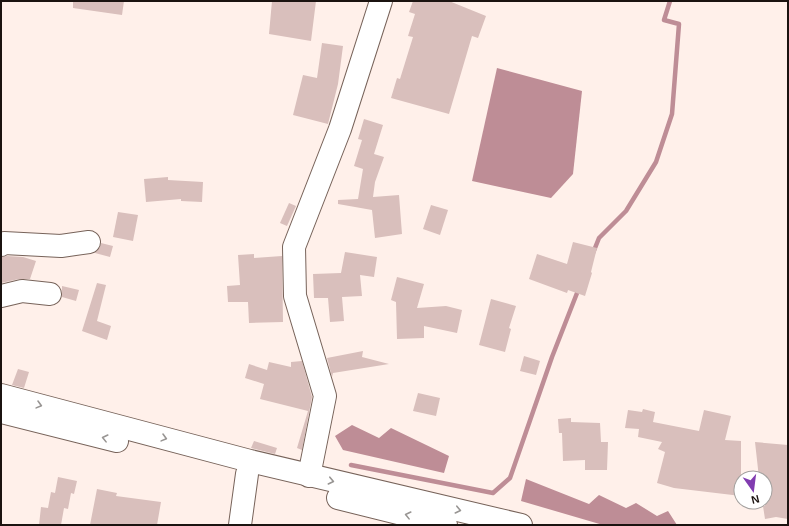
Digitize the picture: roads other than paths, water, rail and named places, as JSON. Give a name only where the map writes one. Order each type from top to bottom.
[{"type":"main road","points":[[309,476],[325,396],[295,296],[294,247],[340,129],[381,1]]},
{"type":"main road","points":[[1,245],[4,243],[61,246],[89,242]]},
{"type":"main road","points":[[1,296],[22,291],[50,294]]},
{"type":"main road","points":[[1,395],[309,476],[521,525]]},
{"type":"main road","points":[[1,412],[446,525]]},
{"type":"main road","points":[[240,525],[247,474]]},
{"type":"waterway","points":[[593,253],[599,238],[626,211],[656,162],[672,114],[679,24],[664,20],[670,1]]},
{"type":"waterway","points":[[351,465],[493,493],[510,478],[552,357],[579,288]]}]
